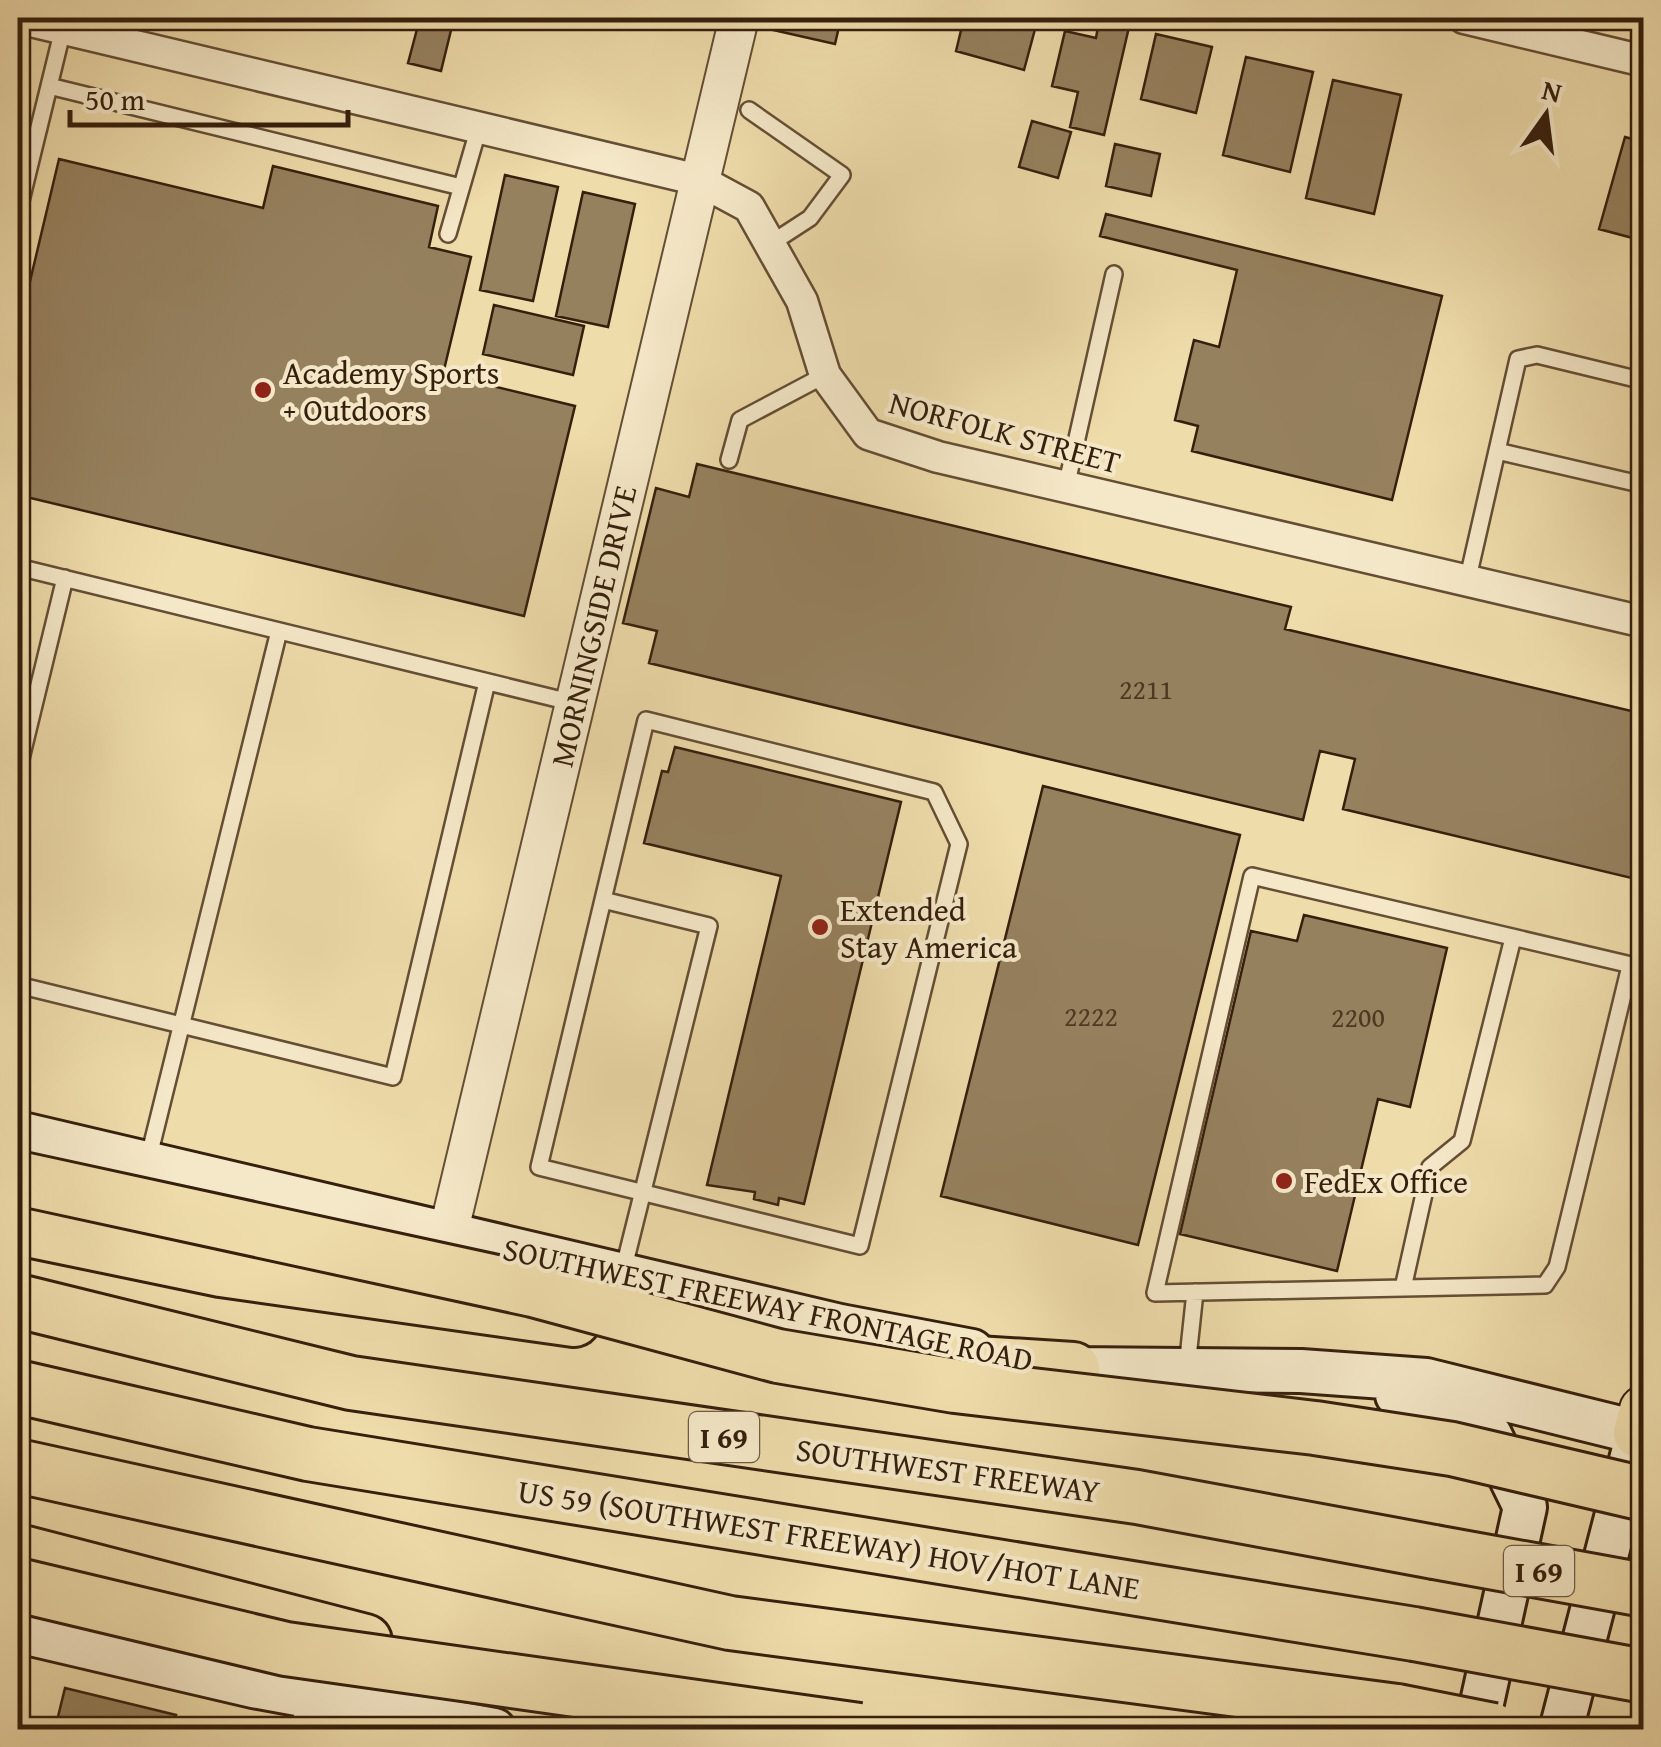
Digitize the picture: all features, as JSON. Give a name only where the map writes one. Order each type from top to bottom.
[{"type":"highway","points":[[18,1178],[533,1290],[778,1356],[955,1386],[1452,1448],[1644,1494]]},
{"type":"highway","points":[[18,1228],[221,1270],[799,1352],[1073,1369]]},
{"type":"highway","name":"SOUTHWEST FREEWAY","points":[[18,1301],[351,1383],[1137,1498],[1644,1590]]},
{"type":"highway","name":"US 59 (SOUTHWEST FREEWAY) HOV/HOT LANE","points":[[18,1387],[308,1454],[1414,1634],[1644,1676]]},
{"type":"highway","points":[[18,1466],[730,1623],[1397,1711],[1493,1730]]},
{"type":"highway","points":[[18,1551],[718,1730]]},
{"type":"highway","points":[[18,1585],[286,1649],[859,1730]]},
{"type":"main road","name":"SOUTHWEST FREEWAY FRONTAGE ROAD","points":[[18,1134],[840,1326],[1073,1369],[1301,1371],[1426,1380],[1642,1426]]},
{"type":"main road","points":[[1301,1371],[1410,1398],[1490,1434],[1525,1507],[1476,1730]]},
{"type":"main road","points":[[1560,1730],[1642,1426]]},
{"type":"main road","points":[[18,1631],[253,1686],[302,1713],[483,1729]]},
{"type":"street","name":"NORFOLK STREET","points":[[18,18],[65,23],[699,180],[749,207],[802,301],[825,374],[868,434],[938,457],[1644,622]]},
{"type":"street","name":"MORNINGSIDE DRIVE","points":[[448,1234],[739,18]]},
{"type":"street","points":[[1464,18],[1644,61]]},
{"type":"lane","points":[[18,213],[65,23]]},
{"type":"lane","points":[[49,86],[461,187]]},
{"type":"lane","points":[[749,110],[842,175],[810,218],[770,244]]},
{"type":"lane","points":[[448,234],[479,127]]},
{"type":"lane","points":[[1066,487],[1114,274]]},
{"type":"lane","points":[[1467,582],[1518,359],[1536,355],[1644,381]]},
{"type":"lane","points":[[729,460],[740,420],[825,374]]},
{"type":"lane","points":[[1497,451],[1644,484]]},
{"type":"lane","points":[[18,567],[574,703]]},
{"type":"lane","points":[[18,771],[65,578]]},
{"type":"lane","points":[[147,1164],[278,630]]},
{"type":"lane","points":[[18,985],[393,1078],[487,682]]},
{"type":"lane","points":[[646,720],[934,792],[959,844],[860,1246],[642,1193],[539,1167],[646,720]]},
{"type":"lane","points":[[1252,876],[1513,938],[1637,967],[1557,1268],[1545,1285],[1154,1292],[1252,876]]},
{"type":"lane","points":[[602,900],[709,926],[622,1275]]},
{"type":"lane","points":[[1403,1288],[1430,1167],[1462,1140],[1513,938]]},
{"type":"lane","points":[[1187,1370],[1194,1292]]},
{"type":"building","points":[[420,18],[454,18],[441,71],[408,63]]},
{"type":"building","points":[[757,18],[841,18],[835,44],[755,26]]},
{"type":"building","points":[[884,18],[936,18],[933,29]]},
{"type":"building","points":[[964,18],[1038,18],[1024,70],[956,51]]},
{"type":"building","points":[[1099,21],[1129,27],[1104,135],[1070,127],[1078,92],[1052,86],[1065,31],[1096,38]]},
{"type":"building","points":[[1156,34],[1212,47],[1196,113],[1141,99]]},
{"type":"building","points":[[1246,57],[1313,72],[1290,172],[1223,155]]},
{"type":"building","points":[[1333,80],[1401,95],[1374,214],[1306,198]]},
{"type":"building","points":[[1032,121],[1071,132],[1058,178],[1019,167]]},
{"type":"building","points":[[1625,137],[1644,142],[1644,241],[1599,229]]},
{"type":"building","points":[[1115,144],[1160,154],[1151,196],[1106,186]]},
{"type":"building","name":"Academy Sports + Outdoors","points":[[59,159],[263,208],[273,166],[438,206],[429,247],[471,257],[443,374],[575,406],[524,616],[18,495],[18,332]]},
{"type":"building","points":[[505,175],[558,187],[533,301],[480,290]]},
{"type":"building","points":[[583,192],[635,204],[608,327],[556,316]]},
{"type":"building","points":[[1106,214],[1442,296],[1392,500],[1192,451],[1198,426],[1175,420],[1194,340],[1219,347],[1237,270],[1100,236]]},
{"type":"building","points":[[494,305],[584,326],[573,375],[483,354]]},
{"type":"building","points":[[697,464],[1291,607],[1285,629],[1644,714],[1644,881],[1343,809],[1355,759],[1320,751],[1303,820],[649,663],[657,631],[623,623],[656,488],[689,497]]},
{"type":"building","name":"Extended Stay America","points":[[675,747],[901,802],[804,1204],[779,1198],[778,1205],[754,1199],[755,1192],[707,1185],[781,876],[644,843],[662,771],[668,772]]},
{"type":"building","points":[[1043,786],[1240,835],[1138,1245],[941,1196]]},
{"type":"building","points":[[1304,915],[1447,948],[1410,1107],[1378,1099],[1337,1271],[1180,1234],[1251,931],[1297,941]]},
{"type":"building","points":[[65,1688],[176,1715],[175,1718],[222,1730],[55,1729]]},
{"type":"place","name":"Academy Sports + Outdoors","points":[[263,390]]},
{"type":"place","name":"Extended Stay America","points":[[820,927]]},
{"type":"place","name":"FedEx Office","points":[[1284,1181]]}]
